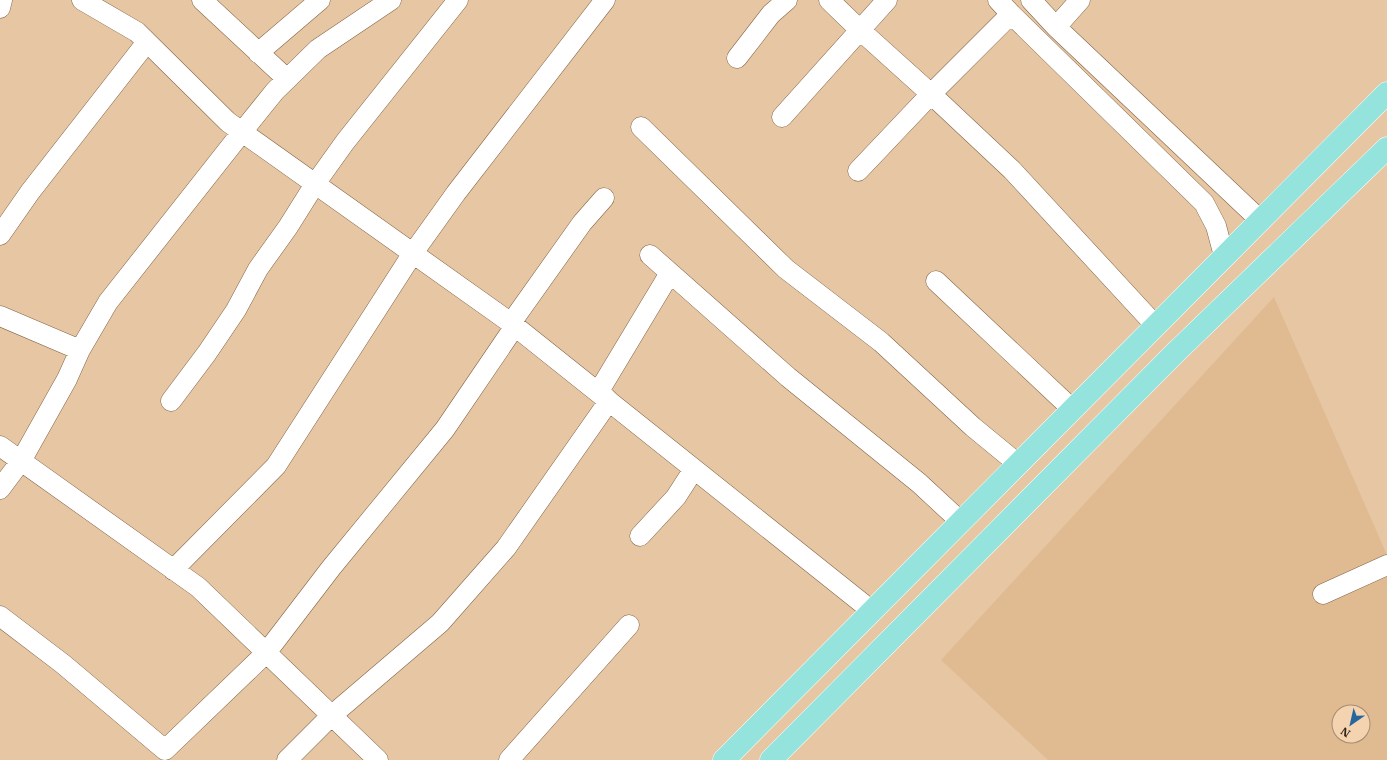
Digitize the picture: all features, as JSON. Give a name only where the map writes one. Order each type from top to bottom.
[{"type":"main road","points":[[724,760],[1387,92]]},
{"type":"main road","points":[[771,760],[1174,354],[1387,148]]},
{"type":"street","points":[[0,8],[2,0]]},
{"type":"street","points":[[82,0],[137,32],[228,122],[513,325],[872,611]]},
{"type":"street","points":[[202,0],[287,79]]},
{"type":"street","points":[[258,53],[320,0]]},
{"type":"street","points":[[0,489],[21,461],[67,379],[80,350],[108,302],[242,132],[275,91],[318,49],[391,0]]},
{"type":"street","points":[[171,401],[231,316],[258,269],[288,227],[344,142],[458,0]]},
{"type":"street","points":[[173,570],[276,466],[413,253],[456,193],[605,0]]},
{"type":"street","points":[[737,58],[771,14],[787,0]]},
{"type":"street","points":[[829,0],[1012,170],[1155,325]]},
{"type":"street","points":[[782,117],[888,0]]},
{"type":"street","points":[[1031,0],[1056,27],[1260,220]]},
{"type":"street","points":[[1056,27],[1080,0]]},
{"type":"street","points":[[858,171],[931,94],[1005,7],[1204,203],[1216,226],[1224,256]]},
{"type":"street","points":[[0,235],[39,180],[147,42]]},
{"type":"street","points":[[641,127],[786,270],[881,342],[973,427],[1018,464]]},
{"type":"street","points":[[0,616],[63,664],[160,755],[266,653],[331,568],[445,429],[582,223],[604,198]]},
{"type":"street","points":[[650,255],[788,377],[919,483],[960,521]]},
{"type":"street","points":[[608,401],[599,391],[670,273]]},
{"type":"street","points":[[936,281],[1072,409]]},
{"type":"street","points":[[0,316],[80,350]]},
{"type":"street","points":[[288,760],[331,716],[440,623],[506,548],[608,401]]},
{"type":"street","points":[[0,446],[198,587],[378,760]]},
{"type":"street","points":[[640,536],[676,497],[694,469]]},
{"type":"street","points":[[1323,594],[1387,565]]},
{"type":"street","points":[[510,760],[629,625]]},
{"type":"shaded area","points":[[1274,297],[1387,555],[1387,760],[1048,760],[941,660]]}]
